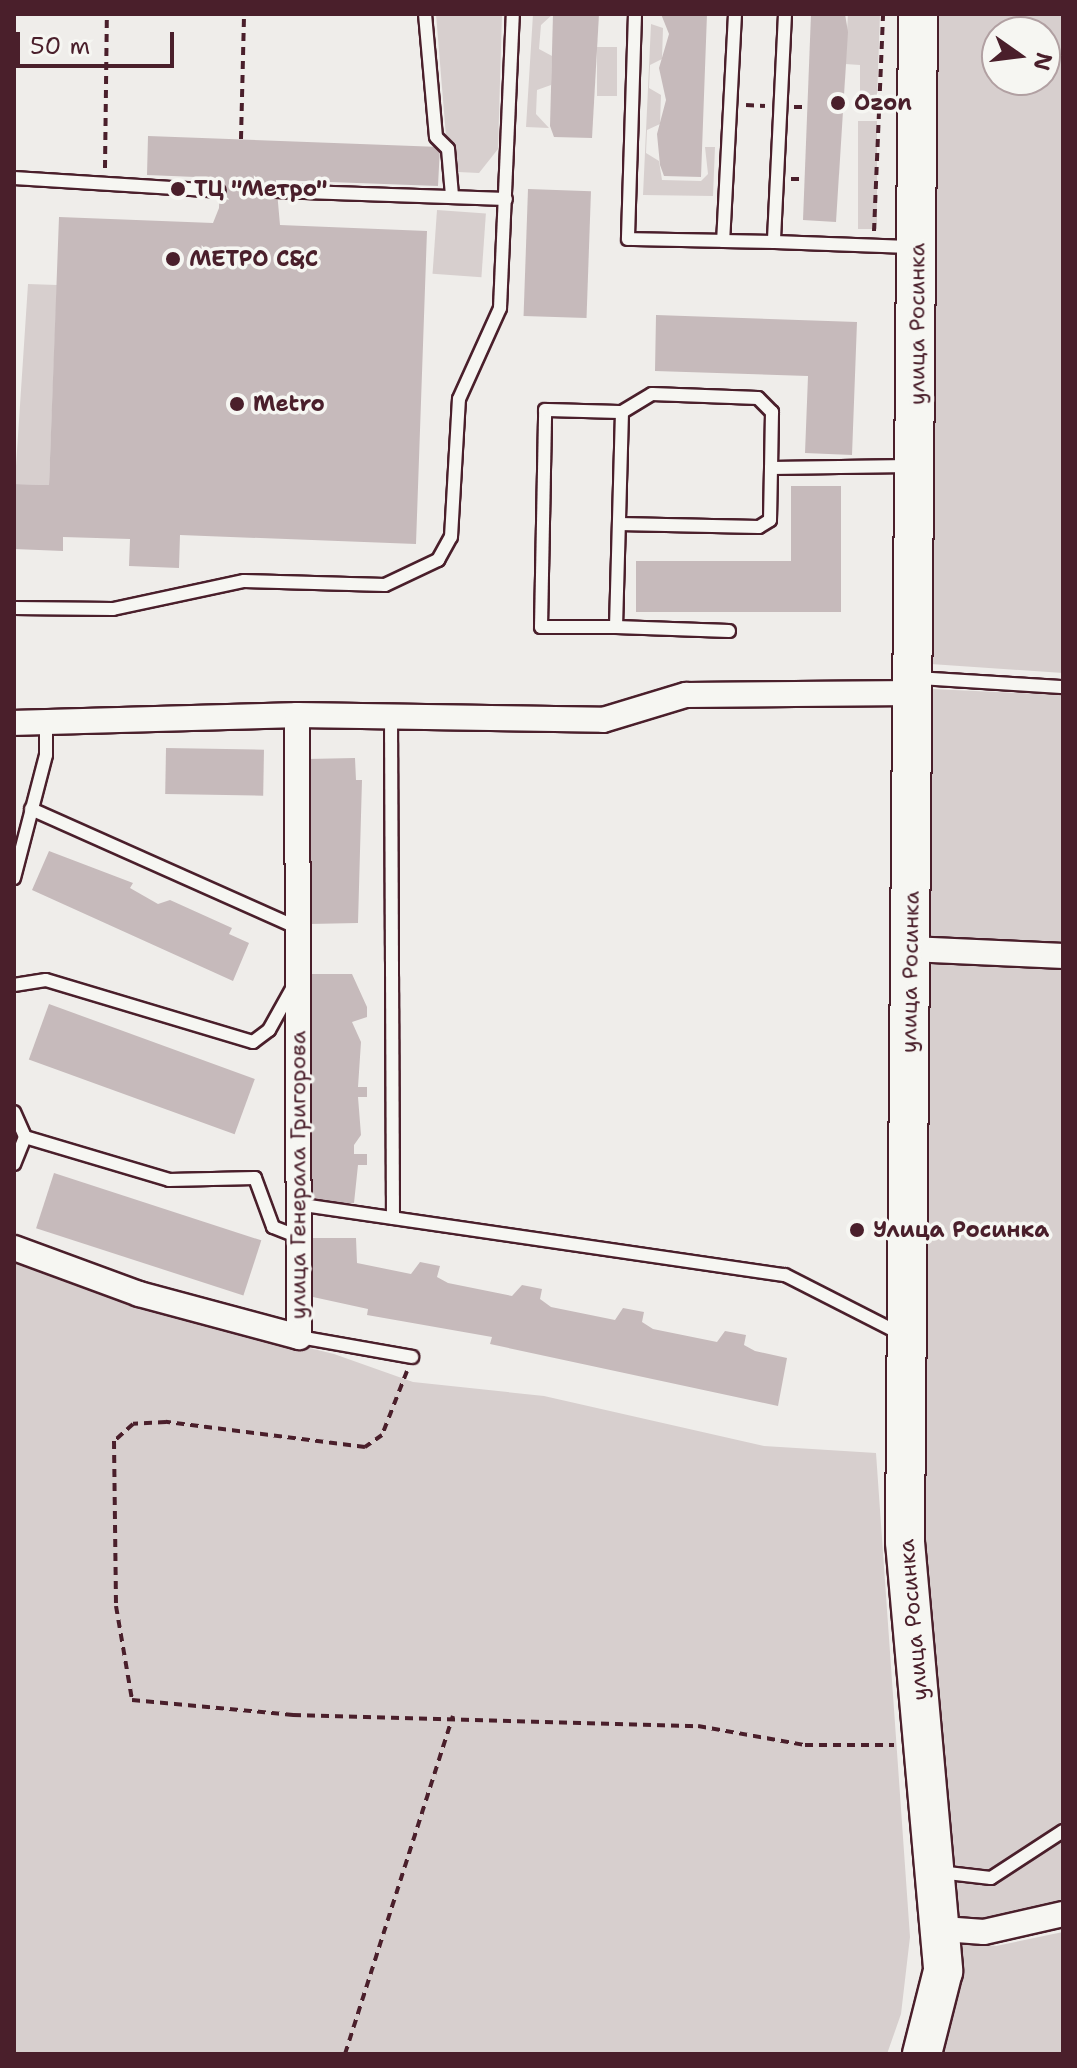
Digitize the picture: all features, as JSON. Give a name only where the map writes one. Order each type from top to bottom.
[{"type":"main road","name":"улица Росинка","points":[[918,14],[914,685],[904,1336],[905,1542],[943,1929],[943,1971],[922,2054]]},
{"type":"street","points":[[14,723],[297,715],[603,720],[686,695],[914,685]]},
{"type":"street","name":"улица Генерала Григорова","points":[[14,1248],[139,1294],[299,1337],[303,1205],[296,981],[297,715]]},
{"type":"street","points":[[911,949],[1063,956]]},
{"type":"street","points":[[943,1929],[984,1932],[1063,1914]]},
{"type":"lane","points":[[425,14],[436,137],[448,149],[452,196]]},
{"type":"lane","points":[[14,608],[113,609],[244,581],[385,585],[438,560],[451,537],[459,399],[500,308],[513,14]]},
{"type":"lane","points":[[635,14],[628,239],[917,248]]},
{"type":"lane","points":[[723,241],[735,14]]},
{"type":"lane","points":[[774,242],[785,14]]},
{"type":"lane","points":[[14,178],[219,191]]},
{"type":"lane","points":[[276,191],[506,199]]},
{"type":"lane","points":[[619,524],[759,527],[770,520],[772,412],[758,398],[652,394],[622,412],[545,410],[541,627],[729,631]]},
{"type":"lane","points":[[616,627],[622,412]]},
{"type":"lane","points":[[771,468],[916,466]]},
{"type":"lane","points":[[914,685],[1063,687]]},
{"type":"lane","points":[[391,718],[393,1218]]},
{"type":"lane","points":[[14,878],[15,857],[31,809],[46,724]]},
{"type":"lane","points":[[31,809],[296,927]]},
{"type":"lane","points":[[14,985],[46,980],[253,1042],[269,1030],[296,981]]},
{"type":"lane","points":[[14,1112],[25,1137],[14,1164]]},
{"type":"lane","points":[[25,1137],[169,1180],[255,1178],[273,1227],[303,1237]]},
{"type":"lane","points":[[303,1205],[785,1275],[904,1336]]},
{"type":"lane","points":[[299,1337],[412,1357]]},
{"type":"lane","points":[[939,1872],[991,1878],[1063,1831]]},
{"type":"path","points":[[105,182],[107,14]]},
{"type":"path","points":[[241,139],[244,14]]},
{"type":"path","points":[[873,245],[883,14]]},
{"type":"path","points":[[412,1357],[382,1435],[365,1447],[133,1424],[114,1441],[110,1466],[116,1606],[132,1700],[293,1715],[453,1716],[698,1726],[805,1745],[924,1745]]},
{"type":"path","points":[[345,2054],[453,1716]]},
{"type":"shaded area","points":[[436,14],[502,14],[498,149],[479,173],[458,172],[448,161]]},
{"type":"shaded area","points":[[533,14],[553,14],[541,25],[539,49],[552,56],[551,85],[537,90],[536,114],[549,128],[526,127]]},
{"type":"shaded area","points":[[848,14],[880,14],[877,99],[860,98],[860,65],[845,64]]},
{"type":"shaded area","points":[[924,14],[1063,14],[1063,673],[916,663]]},
{"type":"shaded area","points":[[651,24],[663,28],[662,59],[650,65],[649,88],[661,95],[660,124],[647,130],[646,153],[659,161],[662,180],[701,181],[708,174],[705,147],[715,147],[713,196],[643,195]]},
{"type":"shaded area","points":[[597,47],[617,47],[617,96],[597,96]]},
{"type":"shaded area","points":[[858,121],[877,121],[877,229],[858,229]]},
{"type":"shaded area","points":[[437,210],[486,213],[481,277],[433,274]]},
{"type":"shaded area","points":[[28,284],[57,285],[49,485],[15,484],[14,496]]},
{"type":"shaded area","points":[[911,688],[1063,695],[1063,1914],[943,1929],[939,1872],[991,1878],[1060,1832],[984,1872],[940,1867],[908,1475]]},
{"type":"shaded area","points":[[14,1252],[149,1309],[334,1354],[413,1382],[544,1396],[764,1446],[876,1453],[910,1937],[901,2014],[887,2054],[14,2054]]},
{"type":"shaded area","points":[[1063,1932],[1063,2054],[920,2054],[937,1937],[996,1946]]},
{"type":"building","points":[[553,14],[599,14],[592,138],[554,137],[550,126]]},
{"type":"building","points":[[661,14],[707,14],[701,177],[664,176],[660,165],[657,134],[666,100],[659,68],[669,34]]},
{"type":"building","points":[[811,14],[845,14],[848,32],[836,222],[803,220]]},
{"type":"building","name":"Metro","points":[[148,136],[440,147],[438,186],[276,180],[280,225],[427,231],[416,544],[180,535],[179,568],[129,566],[130,539],[63,537],[63,551],[14,549],[14,484],[49,485],[59,217],[213,223],[219,208],[220,178],[147,175]]},
{"type":"building","points":[[528,189],[591,191],[587,318],[524,316]]},
{"type":"building","points":[[656,315],[857,322],[852,455],[805,453],[808,376],[655,371]]},
{"type":"building","points":[[791,486],[841,486],[841,612],[636,612],[636,561],[791,561]]},
{"type":"building","points":[[166,748],[264,750],[263,796],[165,794]]},
{"type":"building","points":[[355,758],[356,780],[362,780],[358,923],[309,924],[307,759]]},
{"type":"building","points":[[49,851],[133,883],[130,888],[158,904],[170,900],[232,928],[229,934],[249,943],[233,981],[32,890]]},
{"type":"building","points":[[311,974],[352,974],[367,1007],[367,1017],[352,1022],[361,1042],[358,1087],[367,1087],[367,1097],[358,1097],[361,1135],[354,1145],[354,1154],[367,1154],[367,1165],[358,1165],[354,1203],[312,1203]]},
{"type":"building","points":[[49,1004],[255,1079],[235,1134],[29,1059]]},
{"type":"building","points":[[54,1173],[261,1240],[243,1296],[36,1228]]},
{"type":"building","points":[[312,1238],[356,1238],[357,1263],[411,1274],[420,1262],[440,1266],[437,1277],[448,1283],[512,1296],[522,1285],[542,1289],[540,1299],[551,1307],[615,1320],[623,1308],[644,1312],[642,1322],[653,1329],[717,1342],[725,1331],[746,1335],[744,1345],[755,1351],[787,1358],[778,1406],[490,1344],[492,1337],[367,1315],[368,1309],[313,1297]]},
{"type":"place","name":"Ozon","points":[[838,103]]},
{"type":"place","name":"ТЦ \"Метро\"","points":[[178,189]]},
{"type":"place","name":"МЕТРО С&С","points":[[173,259]]},
{"type":"place","name":"Metro","points":[[237,404]]},
{"type":"place","name":"Улица Росинка","points":[[857,1230]]}]
